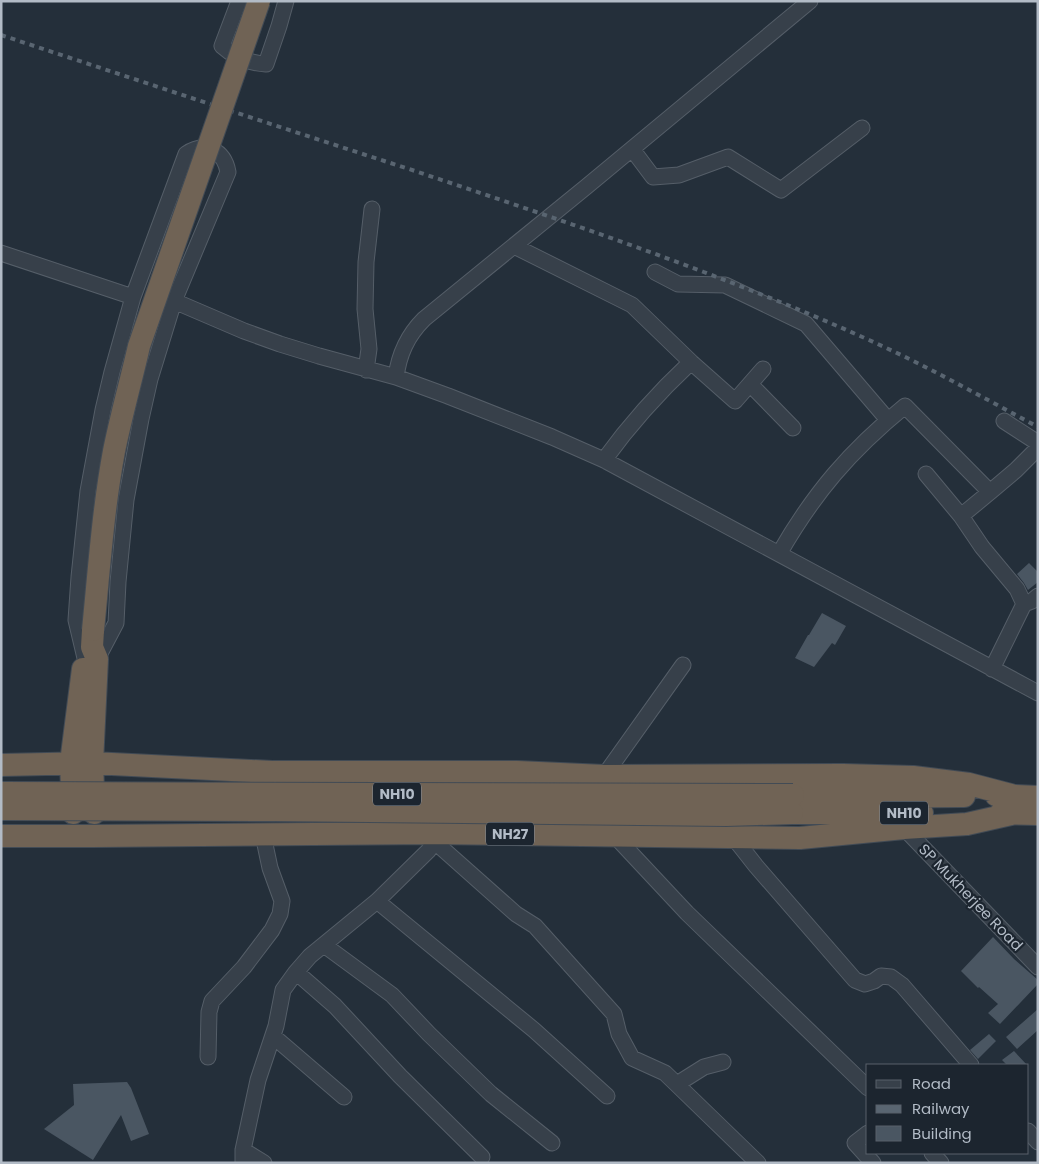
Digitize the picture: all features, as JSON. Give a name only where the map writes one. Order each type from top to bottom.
[{"type":"highway","points":[[84,836],[82,763],[105,511],[114,451],[140,346],[259,1]]},
{"type":"highway","name":"NH27","points":[[1,765],[82,763],[272,772],[516,772],[604,776],[843,775],[913,777],[968,784],[1022,808]]},
{"type":"highway","name":"NH10","points":[[1,793],[1022,808]]},
{"type":"highway","name":"NH27","points":[[1,836],[434,838],[614,835],[800,838],[967,824],[1022,808],[1038,797]]},
{"type":"highway","name":"NH10","points":[[1,809],[726,815],[792,804]]},
{"type":"street","points":[[238,1],[222,46],[242,60],[266,64],[286,1]]},
{"type":"street","points":[[396,378],[403,347],[408,337],[424,319],[810,1]]},
{"type":"street","points":[[632,149],[653,178],[679,175],[728,157],[781,190],[862,128]]},
{"type":"street","points":[[196,149],[212,149],[225,161],[228,172],[174,301],[150,379],[133,459],[121,541],[116,623],[92,648],[76,620],[85,517],[103,410],[133,297],[186,154],[196,149]]},
{"type":"street","points":[[366,370],[369,349],[365,309],[366,271],[372,210]]},
{"type":"street","points":[[514,246],[632,305],[735,402],[763,369]]},
{"type":"street","points":[[1,253],[133,297]]},
{"type":"street","points":[[655,272],[678,284],[725,285],[806,324],[888,420]]},
{"type":"street","points":[[174,301],[280,344],[396,378],[500,415],[604,460],[1038,693]]},
{"type":"street","points":[[604,460],[638,416],[691,362]]},
{"type":"street","points":[[750,384],[793,428]]},
{"type":"street","points":[[779,554],[803,514],[824,486],[862,444],[905,406],[990,492]]},
{"type":"street","points":[[1004,421],[1038,443]]},
{"type":"street","points":[[961,516],[1016,470],[1038,448]]},
{"type":"street","points":[[926,474],[1017,589],[1024,604]]},
{"type":"street","points":[[992,669],[1024,604],[1038,596]]},
{"type":"street","points":[[604,776],[683,665]]},
{"type":"street","name":"SP Mukherjee Road","points":[[904,828],[1038,967]]},
{"type":"street","points":[[614,835],[687,913],[866,1086]]},
{"type":"street","points":[[208,1056],[208,1012],[212,1001],[244,967],[272,930],[280,914],[282,901],[270,868],[263,836]]},
{"type":"street","points":[[264,1163],[243,1156],[258,1080],[276,1026],[283,990],[310,956],[377,901],[428,851],[434,838],[516,914],[536,926],[614,1014],[619,1034],[632,1058],[665,1073],[758,1163]]},
{"type":"street","points":[[734,838],[855,980],[865,984],[882,976],[892,977],[902,985],[970,1064]]},
{"type":"street","points":[[377,901],[534,1030],[607,1096]]},
{"type":"street","points":[[324,945],[392,995],[491,1094],[552,1142]]},
{"type":"street","points":[[296,972],[335,1006],[400,1076],[482,1157]]},
{"type":"street","points":[[273,1036],[344,1097]]},
{"type":"street","points":[[677,1084],[704,1067],[724,1062]]},
{"type":"street","points":[[1029,1132],[1038,1142]]},
{"type":"street","points":[[866,1135],[855,1143],[873,1163]]},
{"type":"building","points":[[1029,563],[1038,572],[1038,582],[1028,590],[1017,574]]},
{"type":"building","points":[[822,613],[846,626],[835,645],[832,643],[814,667],[795,658]]},
{"type":"building","points":[[993,937],[1038,980],[1038,984],[1000,1024],[988,1013],[998,1004],[961,971]]},
{"type":"building","points":[[1038,1009],[1038,1030],[1017,1049],[1006,1037]]},
{"type":"building","points":[[989,1034],[996,1041],[978,1059],[970,1050]]},
{"type":"building","points":[[1014,1051],[1026,1064],[1006,1064],[1002,1060]]},
{"type":"building","points":[[127,1082],[149,1134],[131,1141],[121,1115],[93,1160],[44,1129],[74,1105],[73,1084]]},
{"type":"railway","points":[[1,35],[583,228],[699,270],[756,292],[891,350],[1038,427]]}]
